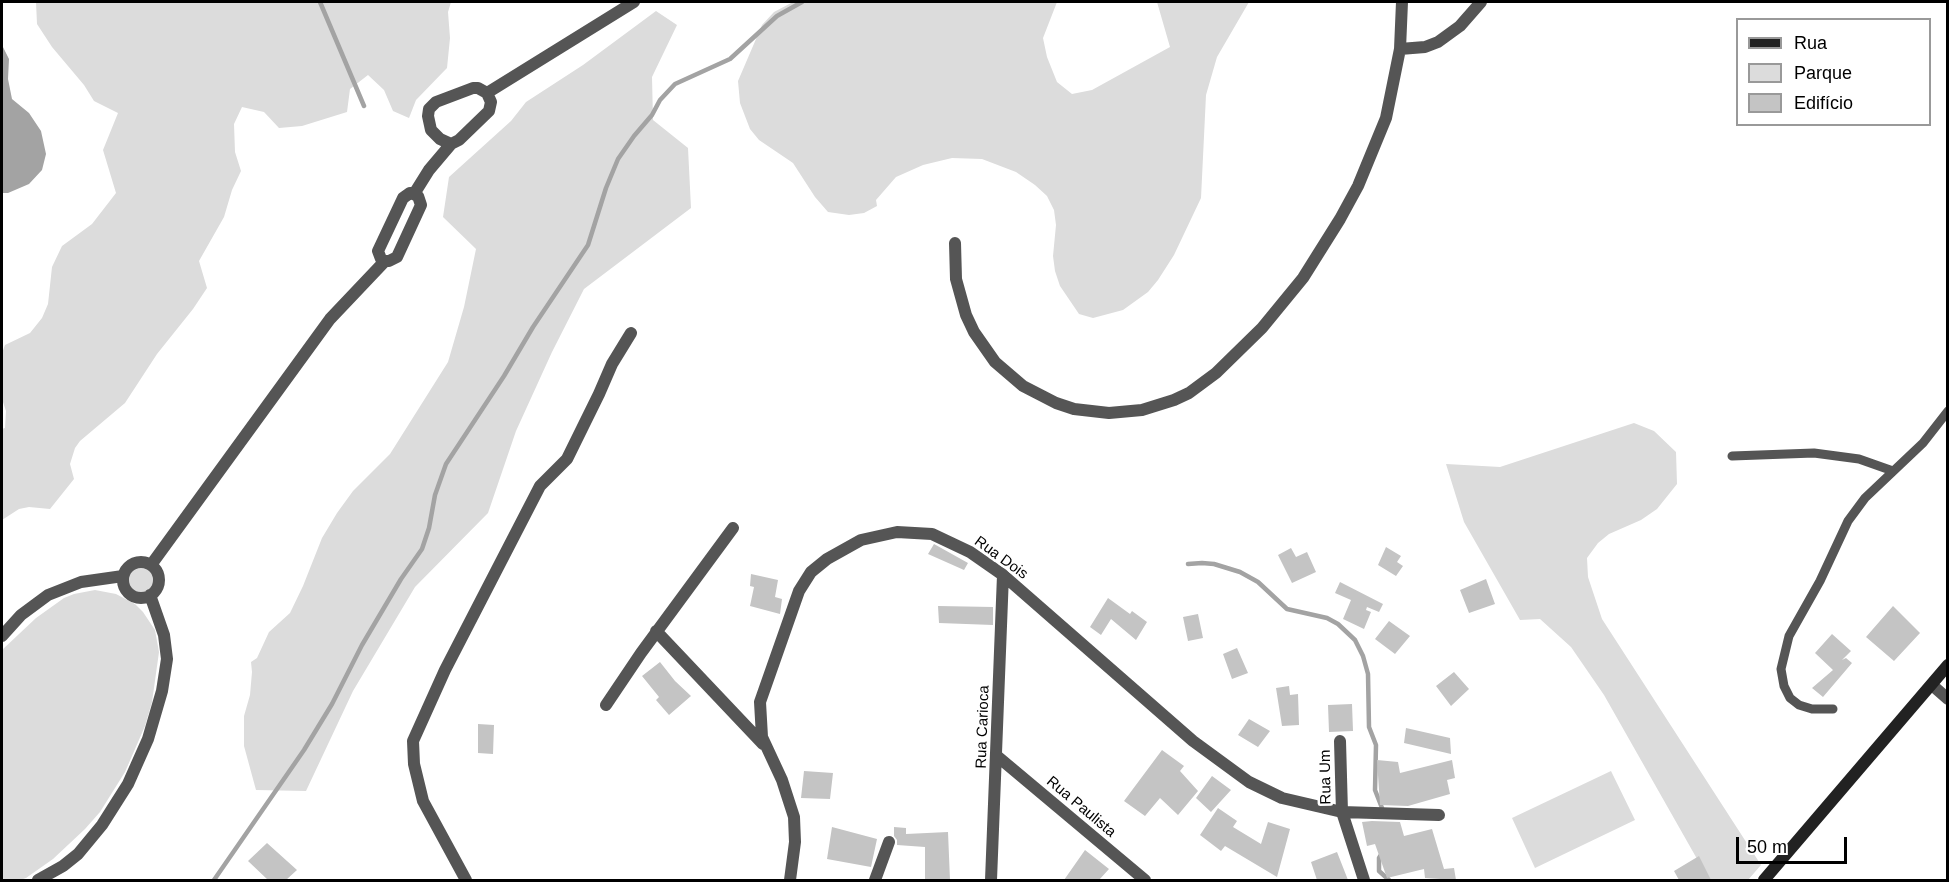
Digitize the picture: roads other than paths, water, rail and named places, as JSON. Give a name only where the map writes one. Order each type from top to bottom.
[{"type":"main road","points":[[1764,880],[1947,665]]},
{"type":"street","points":[[487,93],[634,2]]},
{"type":"street","points":[[955,243],[956,279],[966,315],[974,332],[995,362],[1023,386],[1056,403],[1092,412],[1142,410],[1174,400],[1203,384],[1239,351],[1283,303],[1321,251],[1353,195],[1373,153],[1386,118],[1400,49],[1402,2]]},
{"type":"street","points":[[1400,49],[1425,46],[1450,35],[1482,2]]},
{"type":"street","points":[[414,194],[429,170],[451,144],[459,141],[489,111],[491,102],[483,90],[473,88],[436,102],[429,109],[431,130],[440,139],[451,144]]},
{"type":"street","points":[[151,565],[330,319],[385,261],[397,257],[421,205],[420,200],[414,194],[410,193],[403,198],[378,250],[381,259],[385,261]]},
{"type":"street","points":[[466,880],[423,801],[414,764],[413,741],[444,670],[540,486],[567,459],[612,363],[631,333]]},
{"type":"street","points":[[606,705],[656,631],[733,528]]},
{"type":"street","name":"Rua Dois","points":[[790,880],[795,842],[794,817],[782,780],[762,737],[760,702],[799,591],[811,572],[827,559],[861,540],[897,531],[932,534],[970,552],[1003,575],[1193,741],[1250,783],[1282,798],[1342,812],[1439,815]]},
{"type":"street","points":[[138,562],[151,565],[158,577],[158,584],[150,595],[137,597],[130,594],[123,582],[123,576],[131,564],[138,562]]},
{"type":"street","name":"Rua Carioca","points":[[991,880],[1003,575]]},
{"type":"street","points":[[2,636],[21,615],[48,595],[81,582],[123,576]]},
{"type":"street","points":[[38,880],[63,866],[91,840],[116,805],[145,747],[156,716],[166,660],[162,627],[150,595]]},
{"type":"street","points":[[656,631],[768,749]]},
{"type":"street","points":[[1932,685],[1947,699]]},
{"type":"street","name":"Rua Um","points":[[1340,741],[1342,812],[1364,880]]},
{"type":"street","name":"Rua Paulista","points":[[997,756],[1145,880]]},
{"type":"street","points":[[874,880],[889,842]]},
{"type":"lane","points":[[1833,709],[1812,709],[1798,705],[1790,698],[1784,686],[1781,669],[1790,636],[1848,521],[1865,498],[1923,442],[1947,411]]},
{"type":"lane","points":[[1732,456],[1814,453],[1859,459],[1893,471]]},
{"type":"waterway","points":[[320,2],[364,106]]},
{"type":"waterway","points":[[214,880],[304,750],[332,704],[362,645],[401,579],[422,549],[429,528],[435,495],[446,464],[588,245],[618,159],[652,115],[660,100],[675,84],[730,59],[777,16],[802,2]]},
{"type":"waterway","points":[[1188,564],[1214,564],[1240,572],[1258,582],[1287,609],[1327,618],[1338,624],[1355,640],[1368,674],[1369,727],[1376,745],[1375,790],[1382,808]]},
{"type":"waterway","points":[[1382,853],[1379,858],[1379,871],[1389,880]]}]
